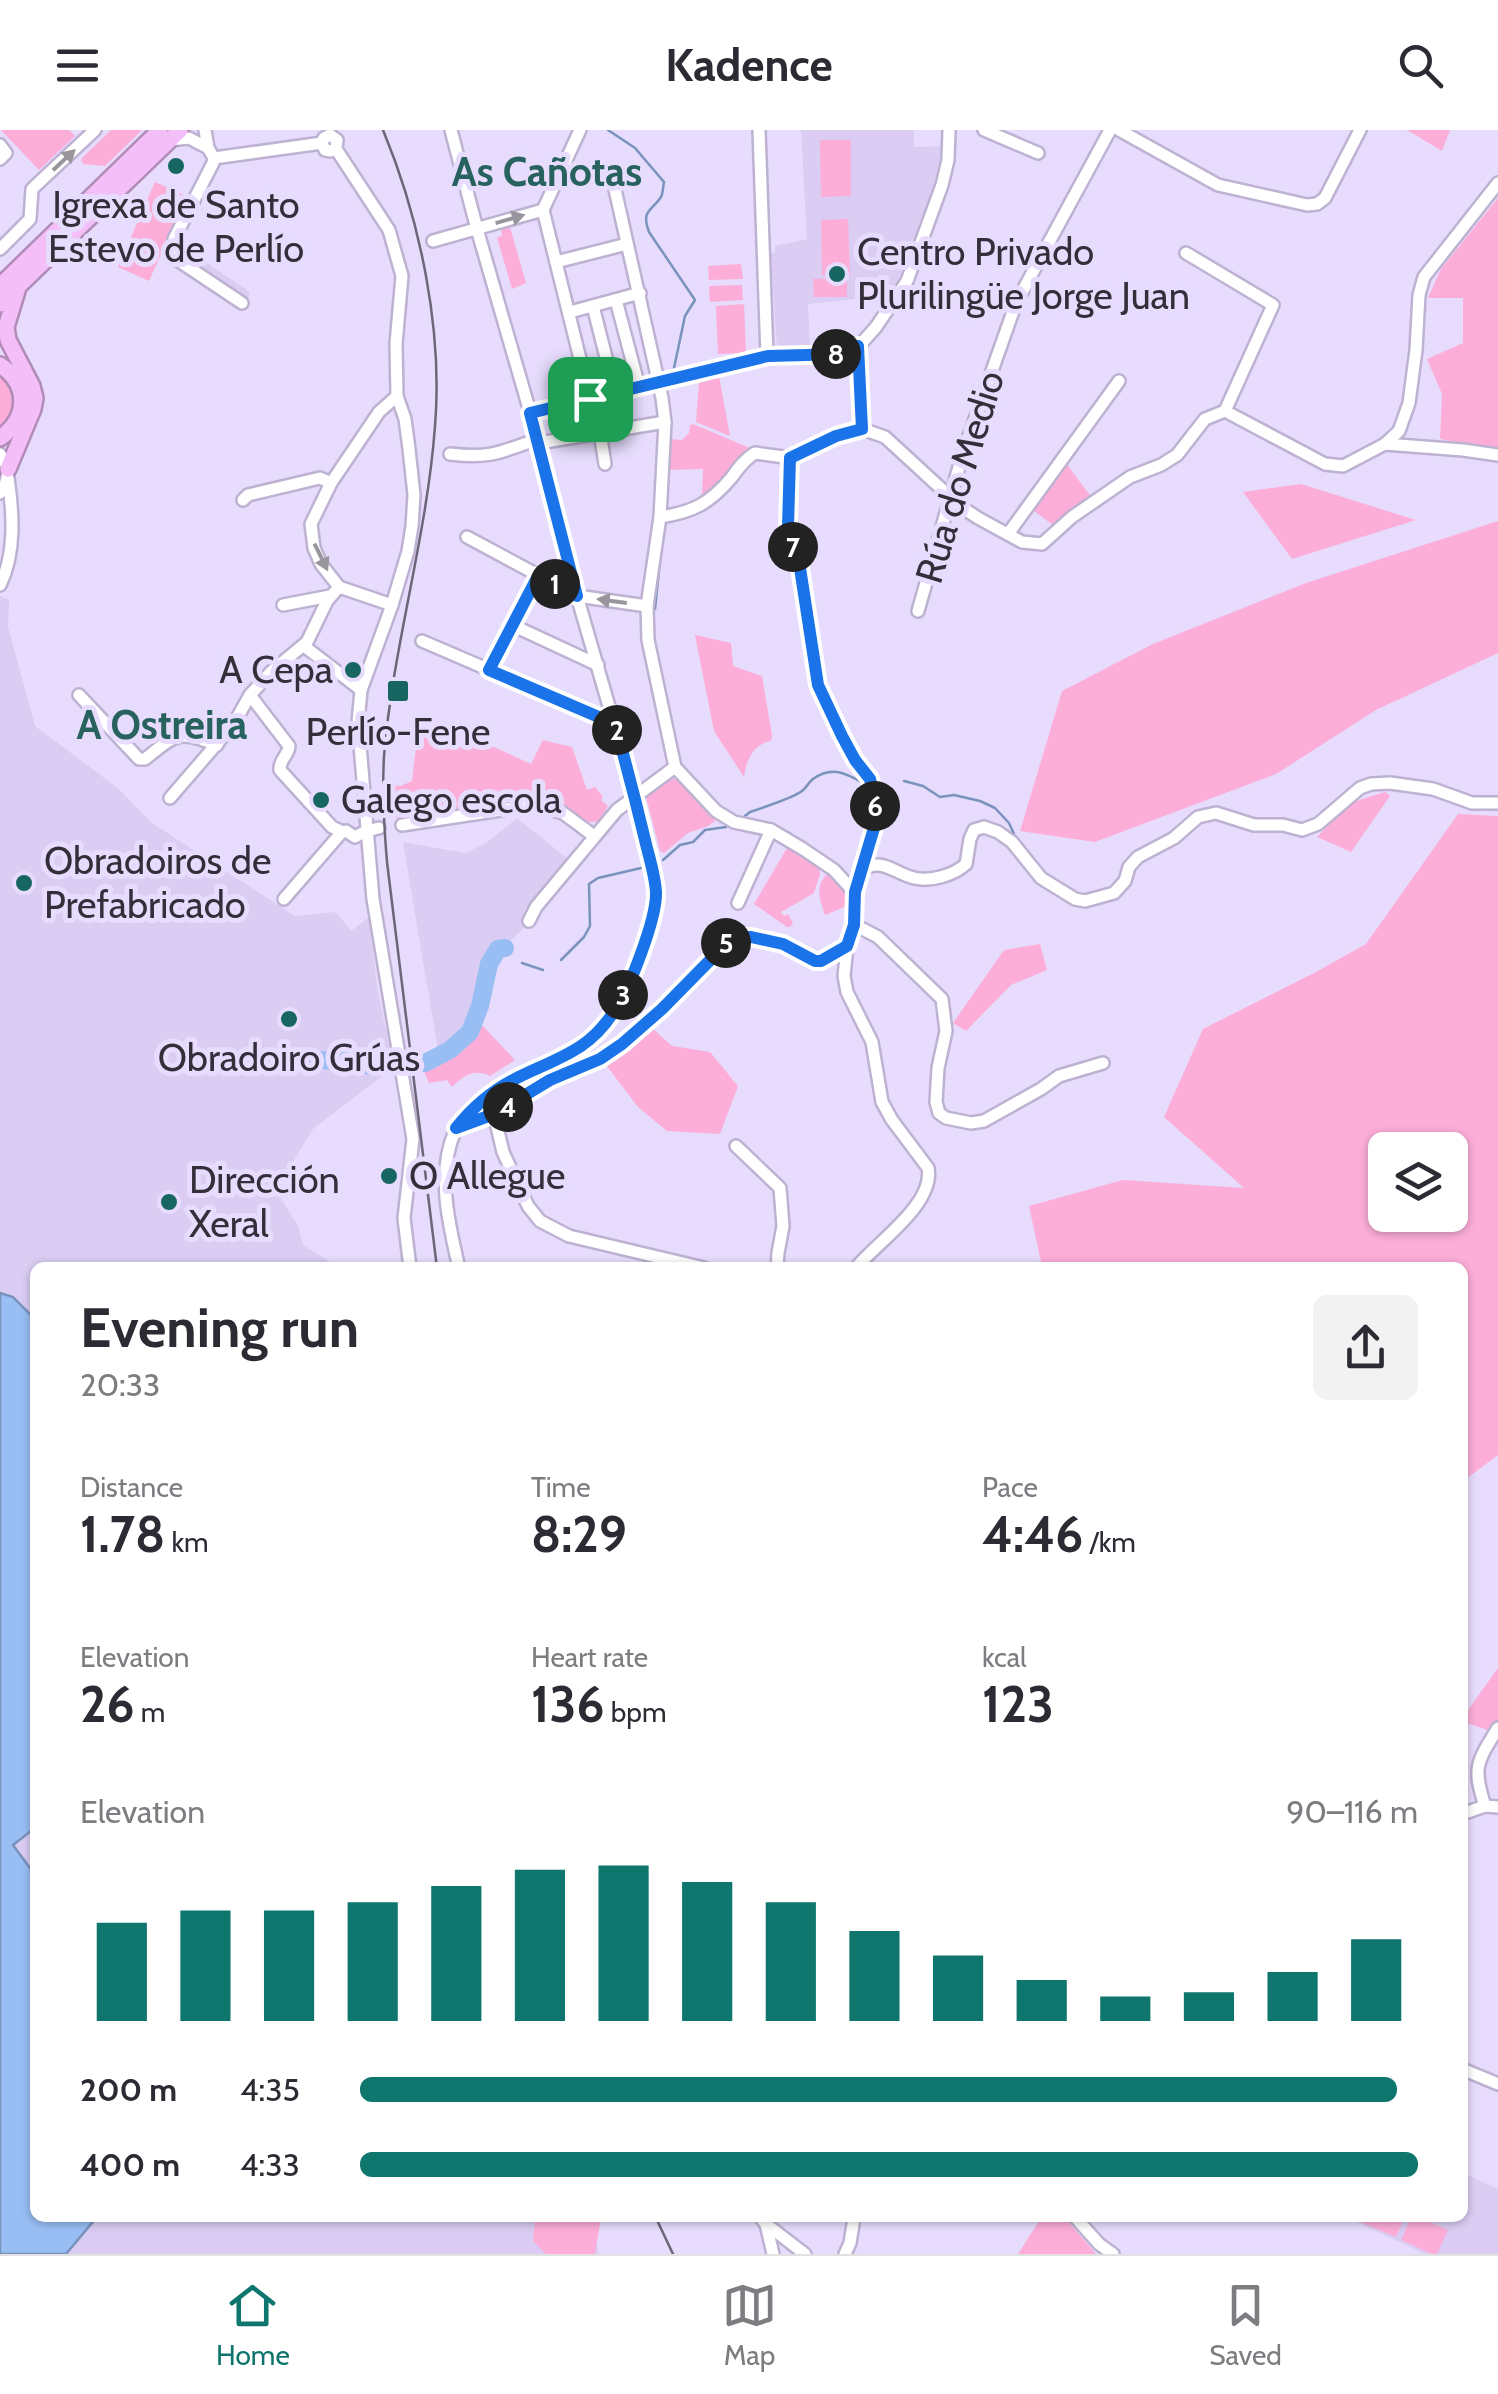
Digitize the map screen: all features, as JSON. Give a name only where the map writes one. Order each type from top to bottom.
[{"type":"highway","points":[[0,286],[170,134]]},
{"type":"highway","points":[[0,304],[170,134]]},
{"type":"highway","points":[[5,467],[34,410],[35,398],[8,340],[6,326],[18,286]]},
{"type":"highway","points":[[0,365],[13,374],[22,396],[17,421],[0,438]]},
{"type":"street","points":[[0,249],[30,219],[32,189],[95,130]]},
{"type":"street","points":[[205,130],[212,168],[174,239],[173,257],[242,303]]},
{"type":"street","points":[[451,130],[635,796],[656,892],[631,978],[614,1013],[584,1044],[491,1093],[456,1128],[445,1176],[458,1262]]},
{"type":"street","points":[[580,130],[543,210],[590,399]]},
{"type":"street","points":[[758,130],[768,356]]},
{"type":"street","points":[[530,413],[768,356],[846,354],[858,346],[889,310],[913,265],[942,185],[949,130]]},
{"type":"street","points":[[984,130],[1038,153]]},
{"type":"street","name":"Rúa do Medio","points":[[918,611],[963,454],[1016,304],[1110,130]]},
{"type":"street","points":[[1118,130],[1218,184],[1307,205],[1325,198],[1360,130]]},
{"type":"street","points":[[170,134],[190,138],[212,153],[325,136],[327,151],[336,149],[389,230],[399,261],[402,292],[396,344],[397,396],[405,419],[414,495],[408,551],[362,690],[358,722],[372,829],[373,899],[413,1138],[404,1218],[409,1262]]},
{"type":"street","points":[[1225,411],[1325,464],[1344,466],[1385,444],[1399,432],[1409,403],[1424,277],[1498,183]]},
{"type":"street","points":[[614,184],[660,381],[664,422],[660,517],[647,606],[648,640],[675,767],[716,812],[734,822],[770,830],[834,870],[855,892]]},
{"type":"street","points":[[433,241],[543,210]]},
{"type":"street","points":[[556,262],[627,244]]},
{"type":"street","points":[[660,517],[686,513],[709,501],[756,453],[790,458],[836,436],[862,429],[885,438],[978,518],[1022,542],[1042,544],[1072,516],[1130,477],[1177,456],[1205,420],[1225,411],[1274,305],[1186,253]]},
{"type":"street","points":[[570,312],[640,294]]},
{"type":"street","points":[[616,300],[639,387]]},
{"type":"street","points":[[594,306],[615,393]]},
{"type":"street","points":[[858,346],[862,429]]},
{"type":"street","points":[[1008,534],[1119,381]]},
{"type":"street","points":[[334,592],[314,548],[311,524],[331,483],[379,412],[397,396]]},
{"type":"street","points":[[450,454],[479,457],[539,441],[664,422]]},
{"type":"street","points":[[600,433],[605,464]]},
{"type":"street","points":[[1385,444],[1498,455]]},
{"type":"street","points":[[790,458],[788,526],[800,568],[818,685],[855,760],[870,779],[875,800],[874,828],[855,892],[854,925],[844,976],[872,1042],[882,1102],[930,1175],[903,1222],[860,1262]]},
{"type":"street","points":[[0,493],[5,467]]},
{"type":"street","points":[[0,585],[10,553],[12,501],[5,467]]},
{"type":"street","points":[[244,500],[248,495],[320,478],[331,483]]},
{"type":"street","points":[[467,537],[577,596],[647,606]]},
{"type":"street","points":[[489,670],[538,576]]},
{"type":"street","points":[[282,605],[334,592],[392,605]]},
{"type":"street","points":[[170,798],[217,745],[271,672],[304,646],[334,592]]},
{"type":"street","points":[[512,625],[598,665]]},
{"type":"street","points":[[422,641],[601,718],[612,714]]},
{"type":"street","points":[[304,646],[362,690]]},
{"type":"street","points":[[79,695],[140,759],[173,736],[189,735],[217,745]]},
{"type":"street","points":[[250,696],[289,746],[280,770],[332,828],[356,837],[372,829]]},
{"type":"street","points":[[529,921],[536,907],[616,810],[675,767]]},
{"type":"street","points":[[862,870],[882,864],[914,878],[948,874],[966,864],[970,838],[974,830],[984,827],[1012,842],[1041,878],[1085,901],[1114,893],[1138,857],[1174,838],[1198,817],[1216,813],[1254,825],[1283,825],[1302,830],[1318,824],[1360,788],[1390,783],[1433,789],[1472,803],[1498,803]]},
{"type":"street","points":[[402,824],[534,805],[563,813],[594,836]]},
{"type":"street","points":[[738,903],[770,830]]},
{"type":"street","points":[[284,899],[343,832]]},
{"type":"street","points":[[854,925],[878,938],[942,999],[946,1031],[936,1102],[939,1113],[946,1118],[971,1123],[984,1121],[1059,1076],[1103,1063]]},
{"type":"street","points":[[456,1128],[494,1114],[550,1080],[600,1059],[662,1009],[726,944],[751,937],[783,944],[815,961],[847,946]]},
{"type":"street","points":[[494,1114],[503,1152],[528,1206],[540,1221],[569,1236],[679,1262]]},
{"type":"street","points":[[736,1146],[780,1188],[783,1226],[778,1262]]},
{"type":"street","points":[[1468,1813],[1494,1808],[1476,1781],[1477,1765],[1498,1728]]},
{"type":"street","points":[[1468,2072],[1498,2084]]},
{"type":"street","points":[[763,2222],[773,2254]]},
{"type":"street","points":[[764,2222],[805,2254]]},
{"type":"street","points":[[845,2254],[853,2222]]},
{"type":"street","points":[[1080,2222],[1113,2254]]},
{"type":"shaded area","points":[[1,130],[69,130],[75,136],[39,170]]},
{"type":"shaded area","points":[[111,130],[142,130],[105,166],[83,164],[81,159]]},
{"type":"shaded area","points":[[801,130],[914,130],[914,147],[943,146],[927,212],[891,295],[808,304],[810,348],[777,349],[771,253],[775,253],[775,246],[807,239]]},
{"type":"shaded area","points":[[1407,130],[1450,130],[1442,151]]},
{"type":"shaded area","points":[[820,140],[851,140],[851,196],[821,197]]},
{"type":"shaded area","points":[[155,182],[187,196],[149,281],[118,267]]},
{"type":"shaded area","points":[[1498,198],[1498,450],[1440,439],[1442,394],[1427,359],[1463,343],[1463,298],[1428,298],[1441,269]]},
{"type":"shaded area","points":[[848,219],[850,275],[822,275],[821,220]]},
{"type":"shaded area","points":[[510,227],[526,283],[512,289],[497,237],[502,236],[501,229]]},
{"type":"shaded area","points":[[180,245],[250,292],[247,301],[175,252]]},
{"type":"shaded area","points":[[741,264],[743,279],[709,280],[708,266]]},
{"type":"shaded area","points":[[847,278],[847,297],[814,297],[813,279]]},
{"type":"shaded area","points":[[742,285],[743,300],[710,302],[709,286]]},
{"type":"shaded area","points":[[744,304],[746,353],[718,354],[716,306]]},
{"type":"shaded area","points":[[0,373],[16,402],[0,432]]},
{"type":"shaded area","points":[[719,376],[730,436],[696,422],[699,381]]},
{"type":"shaded area","points":[[693,424],[750,448],[716,489],[702,498],[703,469],[668,470],[671,439],[682,440]]},
{"type":"shaded area","points":[[1066,463],[1091,497],[1054,526],[1033,510]]},
{"type":"shaded area","points":[[1301,484],[1416,520],[1292,559],[1243,492]]},
{"type":"shaded area","points":[[1498,521],[1498,653],[1376,710],[1276,774],[1095,842],[1020,831],[1062,691],[1153,644],[1306,583]]},
{"type":"shaded area","points":[[0,596],[9,600],[8,627],[35,726],[119,789],[152,823],[295,916],[336,912],[351,931],[369,917],[378,994],[395,1070],[313,1129],[276,1190],[298,1226],[303,1245],[331,1262],[30,1262],[30,1315],[0,1293]]},
{"type":"shaded area","points":[[695,635],[731,643],[733,666],[762,676],[771,741],[751,754],[744,777],[714,731]]},
{"type":"shaded area","points":[[420,713],[531,764],[543,740],[572,747],[587,790],[595,787],[608,806],[599,821],[593,822],[556,803],[534,799],[392,818],[389,785],[401,786],[412,781]]},
{"type":"shaded area","points":[[672,778],[697,795],[715,821],[688,833],[664,853],[660,851],[645,793]]},
{"type":"shaded area","points":[[1385,792],[1390,796],[1351,852],[1317,837],[1350,803]]},
{"type":"shaded area","points":[[1458,814],[1498,816],[1498,1455],[1468,1478],[1468,1262],[1041,1262],[1029,1206],[1123,1180],[1244,1188],[1164,1117],[1203,1029],[1366,944]]},
{"type":"shaded area","points":[[517,818],[568,859],[525,909],[525,927],[507,944],[488,949],[466,1023],[438,1050],[403,842],[465,853],[486,843]]},
{"type":"shaded area","points":[[787,848],[819,866],[820,874],[814,893],[781,912],[784,916],[788,914],[793,923],[790,927],[754,904]]},
{"type":"shaded area","points":[[829,873],[850,896],[852,904],[825,915],[820,887]]},
{"type":"shaded area","points":[[1040,944],[1047,970],[1011,985],[966,1031],[953,1023],[1004,950]]},
{"type":"shaded area","points":[[480,1023],[515,1060],[490,1076],[469,1074],[452,1087],[447,1080],[429,1083],[423,1069],[460,1049]]},
{"type":"shaded area","points":[[652,1028],[672,1046],[710,1052],[738,1086],[720,1134],[667,1131],[638,1107],[606,1065]]},
{"type":"shaded area","points":[[1498,1668],[1498,1720],[1491,1731],[1468,1724],[1468,1710]]},
{"type":"shaded area","points":[[30,1832],[30,1868],[12,1845]]},
{"type":"shaded area","points":[[1468,2175],[1498,2189],[1498,2254],[1425,2254],[1357,2222],[1468,2222]]},
{"type":"shaded area","points":[[93,2222],[592,2222],[599,2254],[66,2254]]},
{"type":"shaded area","points":[[535,2222],[600,2222],[595,2254],[546,2254],[533,2241]]},
{"type":"shaded area","points":[[1038,2222],[1068,2222],[1096,2254],[1018,2254]]},
{"type":"shaded area","points":[[1360,2222],[1402,2222],[1396,2237]]},
{"type":"shaded area","points":[[1409,2222],[1429,2222],[1448,2230],[1437,2254],[1401,2240]]},
{"type":"water","points":[[0,1293],[13,1297],[30,1314],[30,1832],[13,1845],[30,1868],[30,2222],[93,2222],[66,2254],[0,2254]]},
{"type":"waterway","points":[[608,130],[635,148],[664,182],[661,197],[648,212],[647,225],[695,300],[685,316],[674,368]]},
{"type":"waterway","points":[[655,609],[660,560]]},
{"type":"waterway","points":[[745,816],[798,793],[827,772],[846,774],[865,784]]},
{"type":"waterway","points":[[904,781],[923,786],[940,797],[954,795],[995,808],[1014,834]]},
{"type":"waterway","points":[[663,860],[705,830],[726,827]]},
{"type":"waterway","points":[[561,960],[590,926],[589,884],[598,878],[641,868]]},
{"type":"waterway","points":[[285,1063],[288,1059],[349,1061],[375,1067],[387,1061],[425,1063],[450,1050],[470,1032],[489,964],[498,949],[505,948]]},
{"type":"waterway","points":[[522,963],[543,970]]},
{"type":"railway","points":[[383,130],[408,200],[426,275],[437,389],[431,467],[388,715],[383,782],[387,862],[436,1262]]},
{"type":"railway","points":[[658,2222],[673,2254]]},
{"type":"place","name":"Igrexa de Santo Estevo de Perlío","points":[[176,166]]},
{"type":"place","name":"Centro Privado Plurilingüe Jorge Juan","points":[[837,274]]},
{"type":"place","name":"A Cepa","points":[[353,670]]},
{"type":"place","name":"Perlío-Fene","points":[[398,691]]},
{"type":"place","name":"Galego escola","points":[[321,800]]},
{"type":"place","name":"Obradoiros de Prefabricado","points":[[24,883]]},
{"type":"place","name":"Obradoiro Grúas","points":[[289,1019]]},
{"type":"place","name":"O Allegue","points":[[389,1176]]},
{"type":"place","name":"Dirección Xeral","points":[[169,1202]]},
{"type":"district","name":"As Cañotas","points":[[547,172]]},
{"type":"district","name":"A Ostreira","points":[[162,725]]},
{"type":"route","points":[[858,346],[862,429],[836,436],[790,458],[787,513],[800,568],[818,685],[855,760],[870,779],[875,800],[874,828],[855,892],[854,925],[847,946],[815,961],[783,944],[751,937],[726,944],[662,1009],[600,1059],[550,1080],[494,1114],[456,1128],[491,1093],[561,1058],[598,1032],[624,994],[655,905],[654,880],[612,714],[601,718],[489,670],[538,576],[577,596],[530,413],[590,399],[768,356],[846,354],[858,346]]}]
